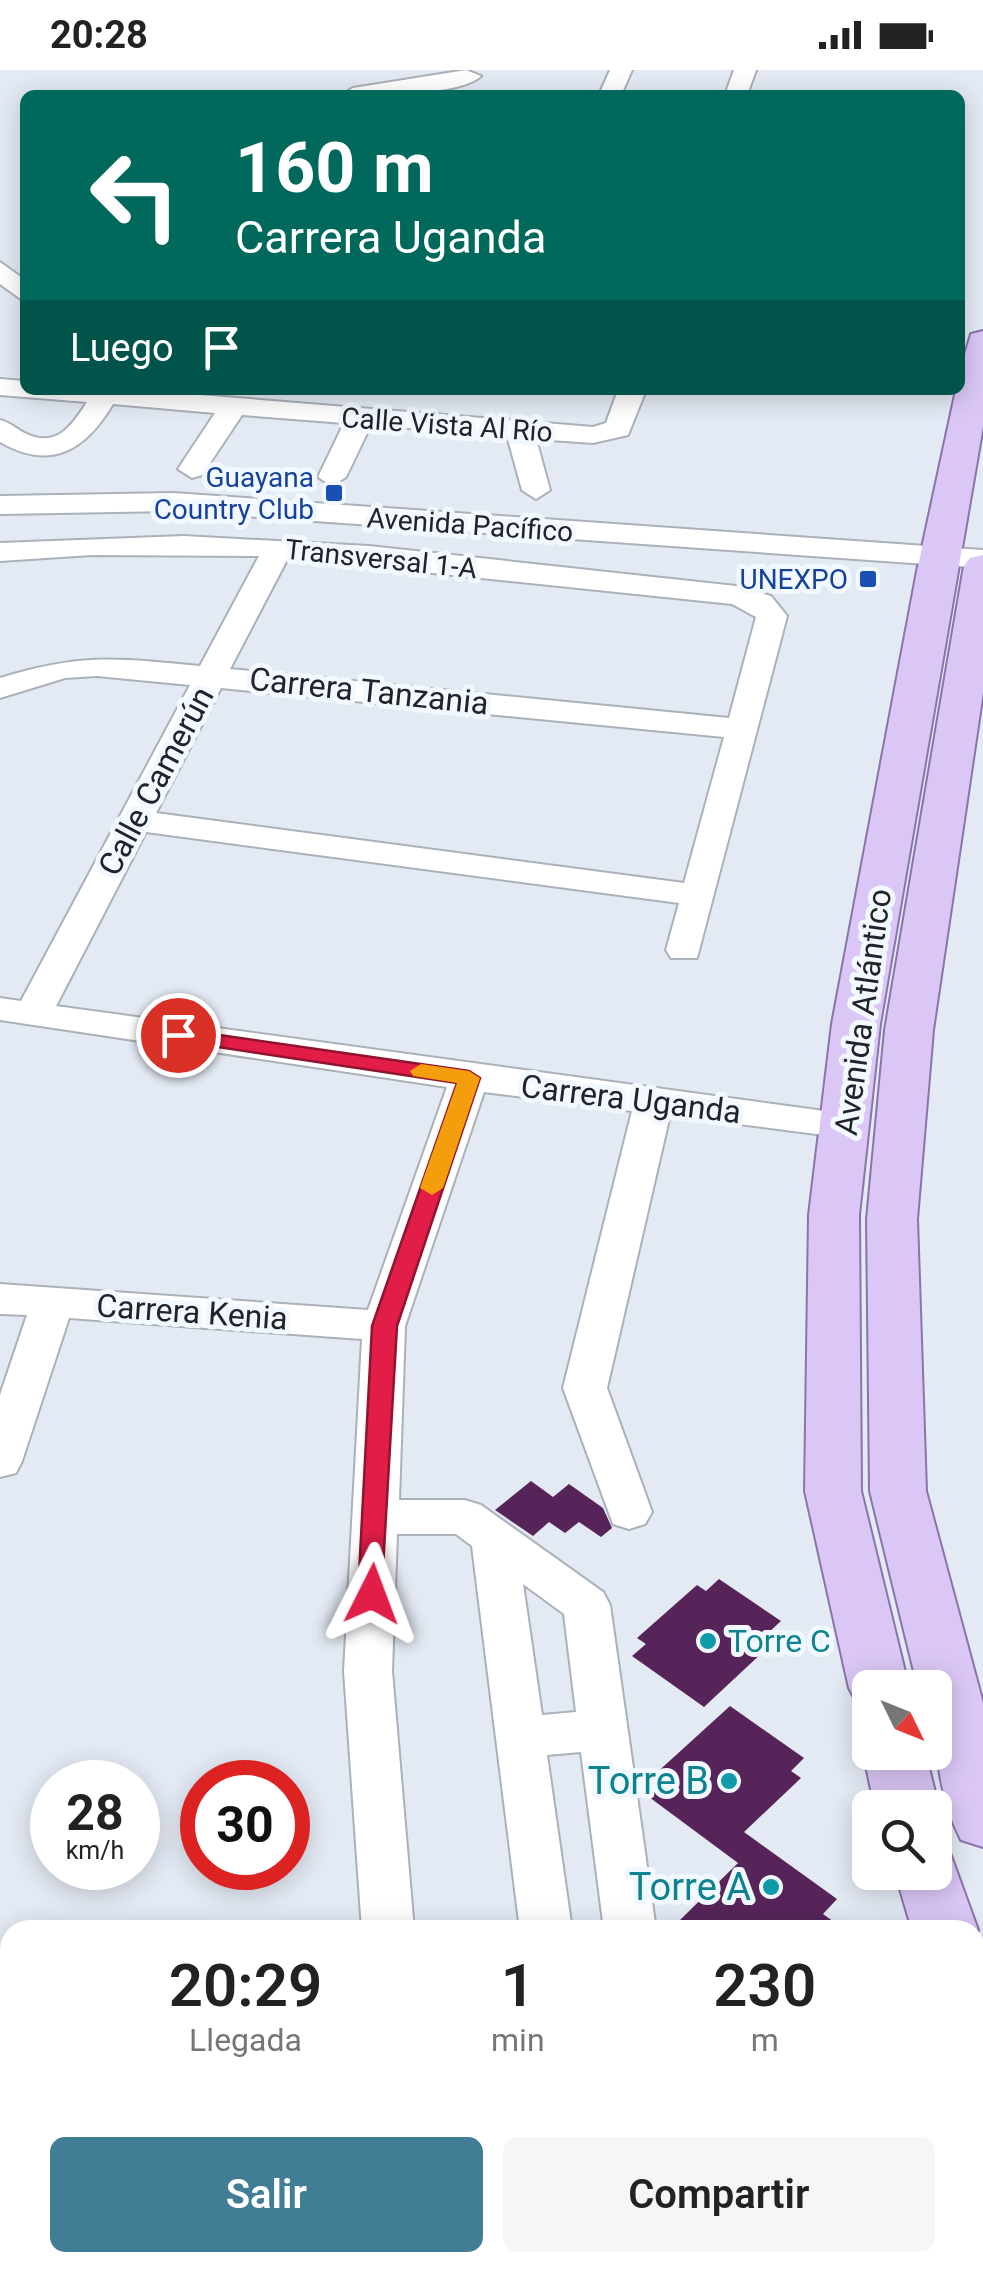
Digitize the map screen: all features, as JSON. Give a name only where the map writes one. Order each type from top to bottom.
[{"type":"main road","name":"Avenida Atlántico","points":[[983,340],[968,567],[909,1030],[892,1219],[898,1491],[983,1820]]},
{"type":"main road","name":"Avenida Atlántico","points":[[875,1670],[833,1491],[834,1214],[856,1024],[968,567]]},
{"type":"main road","points":[[933,1890],[942,1920]]},
{"type":"street","points":[[409,90],[465,85]]},
{"type":"street","points":[[0,270],[20,289]]},
{"type":"street","points":[[0,428],[21,443],[64,443],[77,436],[120,395]]},
{"type":"street","name":"Calle Vista Al Río","points":[[130,395],[360,419],[594,435],[618,429],[630,395]]},
{"type":"street","points":[[468,426],[482,395]]},
{"type":"street","points":[[192,469],[232,407]]},
{"type":"street","points":[[332,478],[360,419]]},
{"type":"street","points":[[519,429],[536,490]]},
{"type":"street","name":"Avenida Pacífico","points":[[0,505],[173,502],[546,540]]},
{"type":"street","name":"Avenida Pacífico","points":[[0,524],[165,522],[546,540],[968,567]]},
{"type":"street","name":"Transversal 1-A","points":[[0,552],[156,542],[278,548],[736,594],[760,603],[772,616],[740,729]]},
{"type":"street","name":"Calle Camerún","points":[[16,1012],[137,821],[278,548]]},
{"type":"street","name":"Carrera Tanzania","points":[[0,688],[62,669],[97,666],[212,674],[740,729]]},
{"type":"street","points":[[684,950],[740,729]]},
{"type":"street","points":[[137,821],[698,895]]},
{"type":"street","name":"Carrera Uganda","points":[[16,1012],[469,1078],[847,1125]]},
{"type":"street","points":[[387,1920],[368,1672],[384,1326],[469,1078]]},
{"type":"street","points":[[629,1512],[585,1388],[654,1102]]},
{"type":"street","name":"Carrera Kenia","points":[[0,1299],[384,1326]]},
{"type":"street","points":[[0,1462],[53,1302]]},
{"type":"street","points":[[376,1517],[466,1517],[586,1604],[629,1920]]},
{"type":"street","points":[[494,1538],[545,1920]]},
{"type":"street","points":[[520,1737],[603,1730]]},
{"type":"building","points":[[531,1481],[553,1497],[569,1484],[603,1508],[612,1528],[601,1537],[579,1522],[565,1533],[549,1522],[533,1536],[495,1510]]},
{"type":"building","name":"Torre C","points":[[719,1579],[781,1621],[768,1633],[777,1639],[704,1707],[632,1656],[646,1644],[637,1638],[697,1585],[706,1591]]},
{"type":"building","points":[[730,1706],[804,1758],[791,1771],[801,1778],[744,1832],[837,1899],[823,1914],[831,1920],[680,1920],[738,1863],[649,1797],[663,1783],[653,1776]]},
{"type":"slow traffic","points":[[421,1071],[469,1078],[432,1188]]},
{"type":"place","name":"Guayana Country Club","points":[[334,493]]},
{"type":"place","name":"UNEXPO","points":[[868,579]]},
{"type":"place","name":"Torre C","points":[[708,1641]]},
{"type":"place","name":"Torre B","points":[[729,1781]]},
{"type":"place","name":"Torre A","points":[[771,1887]]},
{"type":"route","points":[[178,1035],[469,1078],[384,1326],[372,1594]]}]
